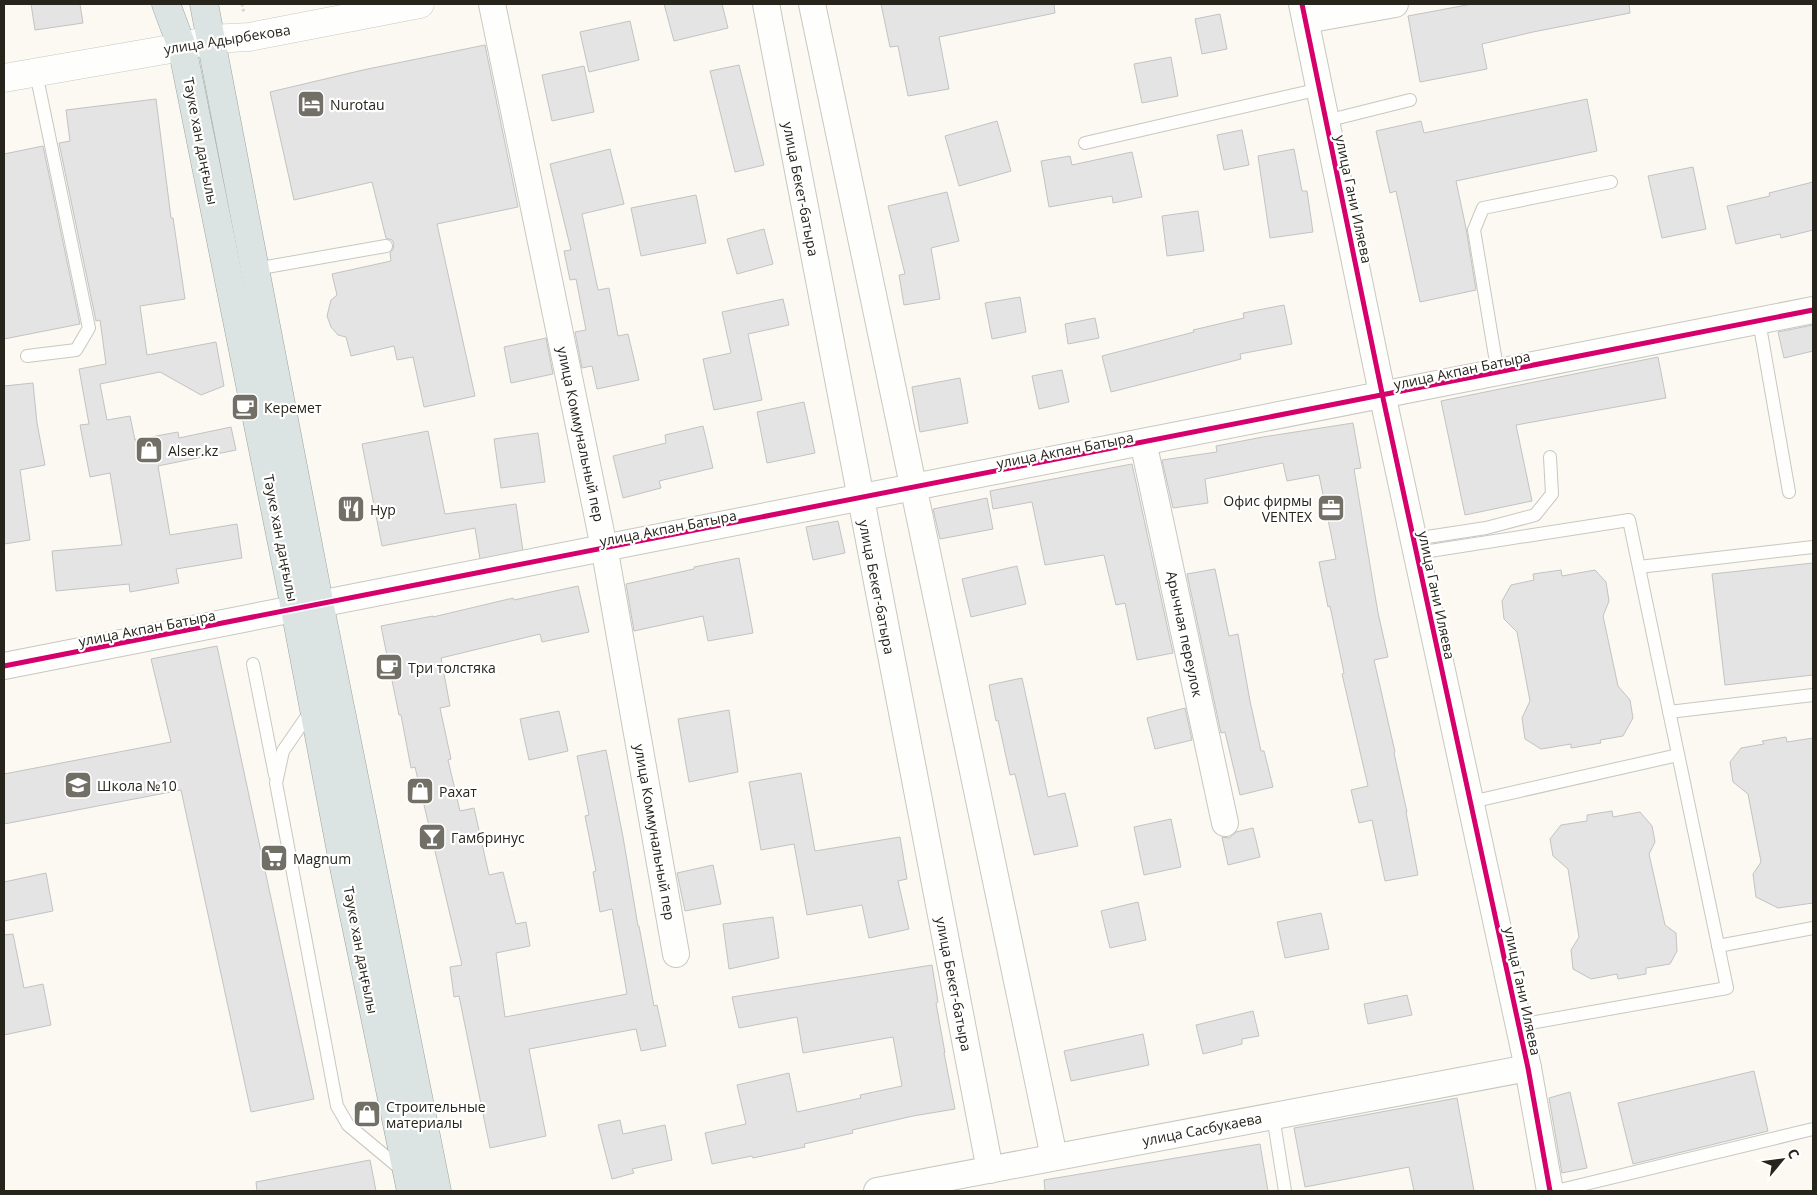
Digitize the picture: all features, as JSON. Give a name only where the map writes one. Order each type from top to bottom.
[{"type":"main road","name":"Тәуке хан даңғылы","points":[[166,4],[182,46],[437,1191]]},
{"type":"main road","name":"Тәуке хан даңғылы","points":[[204,4],[255,268],[308,609],[313,707],[409,1182]]},
{"type":"main road","name":"улица Адырбекова","points":[[4,78],[182,46],[211,39],[249,37],[420,4]]},
{"type":"street","name":"улица Коммунальный пер","points":[[492,4],[605,552],[676,954]]},
{"type":"street","name":"улица Бекет-батыра","points":[[766,4],[990,1170]]},
{"type":"street","points":[[812,4],[1054,1157]]},
{"type":"street","points":[[1304,12],[1395,4]]},
{"type":"street","name":"улица Гани Иляева","points":[[1304,12],[1383,398],[1528,1068],[1550,1191]]},
{"type":"street","name":"улица Акпан Батыра","points":[[4,666],[861,502],[1813,310]]},
{"type":"street","name":"Арычная переулок","points":[[1144,446],[1225,823]]},
{"type":"street","name":"улица Сасбукаева","points":[[877,1191],[909,1188],[1054,1157],[1528,1068]]},
{"type":"lane","points":[[27,356],[76,350],[89,328],[36,73]]},
{"type":"lane","points":[[1084,143],[1320,90]]},
{"type":"lane","points":[[1326,120],[1410,100]]},
{"type":"lane","points":[[1498,374],[1474,230],[1483,208],[1612,182]]},
{"type":"lane","points":[[255,268],[386,246]]},
{"type":"lane","points":[[1759,321],[1789,492]]},
{"type":"lane","points":[[1415,546],[1535,515],[1552,494],[1550,458]]},
{"type":"lane","points":[[1415,546],[1629,520],[1727,988],[1519,1025]]},
{"type":"lane","points":[[1639,567],[1813,547]]},
{"type":"lane","points":[[253,664],[337,1106],[348,1125],[409,1182]]},
{"type":"lane","points":[[1670,712],[1813,695]]},
{"type":"lane","points":[[276,782],[283,751],[313,707]]},
{"type":"lane","points":[[1471,802],[1678,755]]},
{"type":"lane","points":[[1718,946],[1813,928]]},
{"type":"lane","points":[[1273,1116],[1285,1191]]},
{"type":"lane","points":[[1556,1191],[1813,1129]]},
{"type":"building","points":[[31,4],[80,4],[83,23],[35,30]]},
{"type":"building","points":[[664,4],[722,4],[728,28],[674,41]]},
{"type":"building","points":[[881,4],[1054,4],[1055,13],[939,37],[949,89],[908,96],[898,46],[890,47]]},
{"type":"building","points":[[1472,4],[1629,4],[1630,13],[1482,44],[1487,69],[1420,82],[1408,16]]},
{"type":"building","points":[[1220,14],[1227,49],[1202,54],[1195,19]]},
{"type":"building","points":[[630,21],[639,60],[589,72],[580,32]]},
{"type":"building","points":[[485,45],[518,207],[437,224],[475,396],[424,407],[413,357],[397,360],[394,346],[351,356],[346,337],[338,335],[331,327],[327,316],[331,300],[337,295],[332,274],[391,261],[390,253],[394,244],[392,240],[386,238],[372,182],[294,200],[270,92],[363,70]]},
{"type":"building","points":[[1171,57],[1178,96],[1142,103],[1134,64]]},
{"type":"building","points":[[739,65],[764,165],[735,172],[710,71]]},
{"type":"building","points":[[584,66],[594,112],[552,121],[542,75]]},
{"type":"building","points":[[156,99],[171,218],[173,218],[185,299],[140,306],[147,355],[216,342],[224,386],[201,395],[160,372],[100,384],[107,420],[130,416],[135,440],[178,432],[179,438],[231,427],[236,450],[158,466],[170,535],[237,524],[242,558],[176,569],[179,583],[130,592],[129,584],[56,591],[52,551],[122,545],[110,473],[90,477],[80,425],[89,424],[79,369],[106,364],[100,320],[96,321],[59,143],[70,141],[66,110]]},
{"type":"building","points":[[1587,99],[1597,151],[1456,181],[1476,290],[1420,302],[1396,191],[1390,193],[1376,131],[1421,121],[1424,133]]},
{"type":"building","points":[[997,121],[1011,171],[959,186],[945,136]]},
{"type":"building","points":[[1242,130],[1249,165],[1224,170],[1217,135]]},
{"type":"building","points":[[43,146],[80,324],[4,339],[4,154]]},
{"type":"building","points":[[610,149],[624,204],[582,214],[598,290],[609,288],[618,336],[628,334],[639,380],[597,389],[592,366],[582,368],[575,332],[586,330],[576,279],[570,280],[564,251],[571,250],[550,164]]},
{"type":"building","points":[[1294,149],[1302,191],[1307,191],[1313,232],[1270,238],[1258,156]]},
{"type":"building","points":[[1132,152],[1142,197],[1113,203],[1112,196],[1049,207],[1041,161],[1070,156],[1072,165]]},
{"type":"building","points":[[1693,167],[1706,229],[1662,238],[1648,176]]},
{"type":"building","points":[[1813,182],[1813,230],[1781,238],[1780,234],[1736,244],[1727,206],[1770,196],[1769,193]]},
{"type":"building","points":[[947,192],[959,241],[931,248],[940,299],[904,305],[899,275],[905,274],[888,206]]},
{"type":"building","points":[[696,195],[706,243],[641,256],[631,208]]},
{"type":"building","points":[[1198,211],[1204,251],[1167,256],[1162,216]]},
{"type":"building","points":[[764,229],[773,264],[737,274],[727,239]]},
{"type":"building","points":[[1020,297],[1026,332],[992,339],[985,303]]},
{"type":"building","points":[[783,299],[789,325],[748,334],[762,400],[714,410],[703,359],[731,353],[722,312]]},
{"type":"building","points":[[1284,305],[1292,344],[1240,354],[1241,359],[1111,392],[1102,356],[1194,332],[1193,330],[1244,318],[1243,313]]},
{"type":"building","points":[[1095,318],[1099,338],[1068,344],[1065,324]]},
{"type":"building","points":[[1813,325],[1813,351],[1784,358],[1778,332]]},
{"type":"building","points":[[546,338],[553,374],[511,383],[504,347]]},
{"type":"building","points":[[1658,357],[1666,398],[1516,425],[1532,501],[1465,515],[1441,401]]},
{"type":"building","points":[[1062,370],[1069,402],[1039,409],[1032,376]]},
{"type":"building","points":[[960,378],[968,423],[920,432],[912,387]]},
{"type":"building","points":[[33,383],[37,423],[45,465],[20,470],[30,540],[4,544],[4,386]]},
{"type":"building","points":[[804,402],[815,453],[767,463],[757,412]]},
{"type":"building","points":[[1353,423],[1361,468],[1354,469],[1378,613],[1388,657],[1374,660],[1395,752],[1418,875],[1385,881],[1372,820],[1359,823],[1351,790],[1368,786],[1319,562],[1336,559],[1319,475],[1287,481],[1283,463],[1205,479],[1208,503],[1173,508],[1162,460],[1217,452],[1216,446]]},
{"type":"building","points":[[703,426],[713,468],[659,481],[661,488],[623,498],[613,456],[666,443],[665,435]]},
{"type":"building","points":[[428,431],[445,514],[516,504],[523,551],[480,559],[475,528],[382,546],[362,444]]},
{"type":"building","points":[[538,433],[545,482],[501,488],[494,439]]},
{"type":"building","points":[[1132,464],[1173,653],[1137,660],[1125,603],[1116,605],[1104,555],[1045,565],[1032,502],[993,509],[990,491]]},
{"type":"building","points":[[987,498],[993,529],[940,539],[933,509]]},
{"type":"building","points":[[838,521],[845,553],[813,560],[806,527]]},
{"type":"building","points":[[739,558],[753,633],[708,641],[703,616],[634,631],[626,584]]},
{"type":"building","points":[[1813,563],[1813,675],[1725,685],[1712,574]]},
{"type":"building","points":[[1017,566],[1026,604],[971,617],[962,579]]},
{"type":"building","points":[[1215,569],[1229,636],[1238,634],[1261,751],[1264,751],[1273,787],[1240,795],[1225,732],[1221,733],[1187,574]]},
{"type":"building","points":[[1561,570],[1562,576],[1595,570],[1606,582],[1609,601],[1603,616],[1618,686],[1630,700],[1633,718],[1623,736],[1600,740],[1601,743],[1571,748],[1571,744],[1541,749],[1525,739],[1522,718],[1530,701],[1517,632],[1504,619],[1502,601],[1511,585],[1534,580],[1533,574]]},
{"type":"building","points":[[578,586],[589,632],[542,642],[540,634],[441,658],[450,706],[440,708],[451,759],[448,760],[460,811],[474,808],[489,875],[503,872],[516,924],[526,922],[530,946],[496,953],[505,1017],[627,994],[612,909],[600,912],[593,872],[596,871],[585,816],[589,815],[577,756],[606,750],[654,1006],[657,1005],[666,1046],[641,1051],[636,1029],[529,1049],[546,1136],[490,1148],[459,996],[454,997],[450,967],[462,965],[415,767],[411,768],[381,626],[433,617],[513,598],[514,600]]},
{"type":"building","points":[[217,646],[314,1099],[251,1112],[181,790],[4,824],[4,774],[171,742],[151,659]]},
{"type":"building","points":[[1022,678],[1048,797],[1065,793],[1078,846],[1034,855],[1015,774],[1010,775],[989,685]]},
{"type":"building","points":[[1185,708],[1192,740],[1155,749],[1147,718]]},
{"type":"building","points":[[729,710],[738,772],[689,782],[678,719]]},
{"type":"building","points":[[559,711],[568,751],[529,760],[520,719]]},
{"type":"building","points":[[1786,737],[1787,742],[1813,738],[1813,903],[1778,908],[1756,897],[1753,874],[1761,862],[1748,794],[1733,782],[1730,762],[1741,748],[1764,744],[1762,741]]},
{"type":"building","points":[[801,773],[815,851],[900,837],[907,879],[898,881],[909,929],[869,938],[862,905],[807,915],[794,844],[761,850],[749,782]]},
{"type":"building","points":[[1612,811],[1613,817],[1640,812],[1652,826],[1655,842],[1649,854],[1665,925],[1676,933],[1677,951],[1670,964],[1646,968],[1646,974],[1618,979],[1617,974],[1591,979],[1573,969],[1571,950],[1579,937],[1568,869],[1553,856],[1550,839],[1561,825],[1587,821],[1587,815]]},
{"type":"building","points":[[1171,819],[1181,867],[1144,875],[1134,827]]},
{"type":"building","points":[[1253,828],[1260,857],[1228,865],[1222,837],[1229,838],[1236,832]]},
{"type":"building","points":[[713,865],[721,904],[685,911],[677,873]]},
{"type":"building","points":[[46,873],[53,911],[4,921],[4,882]]},
{"type":"building","points":[[1138,902],[1146,940],[1110,948],[1101,911]]},
{"type":"building","points":[[1321,913],[1329,949],[1285,958],[1277,922]]},
{"type":"building","points":[[773,917],[779,958],[729,969],[723,924]]},
{"type":"building","points":[[13,934],[24,988],[43,984],[51,1025],[4,1035],[4,935]]},
{"type":"building","points":[[932,965],[938,1002],[936,1003],[955,1109],[913,1116],[852,1130],[853,1133],[804,1144],[805,1147],[712,1164],[705,1133],[746,1124],[737,1085],[789,1073],[797,1112],[861,1098],[860,1095],[902,1086],[893,1037],[803,1053],[797,1017],[739,1028],[732,997]]},
{"type":"building","points":[[1407,995],[1412,1015],[1368,1024],[1364,1004]]},
{"type":"building","points":[[1253,1011],[1259,1036],[1242,1039],[1242,1044],[1203,1054],[1196,1025]]},
{"type":"building","points":[[1143,1034],[1149,1065],[1071,1081],[1064,1051]]},
{"type":"building","points":[[1754,1071],[1768,1131],[1633,1164],[1618,1103]]},
{"type":"building","points":[[1570,1092],[1587,1168],[1562,1173],[1549,1098]]},
{"type":"building","points":[[1457,1098],[1474,1191],[1414,1191],[1409,1167],[1305,1187],[1294,1128]]},
{"type":"building","points":[[620,1120],[623,1134],[665,1125],[672,1160],[632,1169],[634,1173],[612,1179],[598,1125]]},
{"type":"building","points":[[1260,1144],[1268,1191],[1045,1191],[1044,1180]]},
{"type":"building","points":[[370,1160],[376,1191],[257,1191],[256,1182]]},
{"type":"cycle path","points":[[1302,4],[1383,398],[1528,1068],[1550,1191]]},
{"type":"cycle path","points":[[4,666],[457,580],[1813,310]]},
{"type":"place","name":"Nurotau","points":[[311,104]]},
{"type":"place","name":"Керемет","points":[[245,407]]},
{"type":"place","name":"Alser.kz","points":[[149,450]]},
{"type":"place","name":"Офис фирмы VENTEX","points":[[1331,508]]},
{"type":"place","name":"Нур","points":[[351,509]]},
{"type":"place","name":"Три толстяка","points":[[389,667]]},
{"type":"place","name":"Школа №10","points":[[78,785]]},
{"type":"place","name":"Рахат","points":[[420,791]]},
{"type":"place","name":"Гамбринус","points":[[432,837]]},
{"type":"place","name":"Magnum","points":[[274,858]]},
{"type":"place","name":"Строительные материалы","points":[[367,1114]]}]
